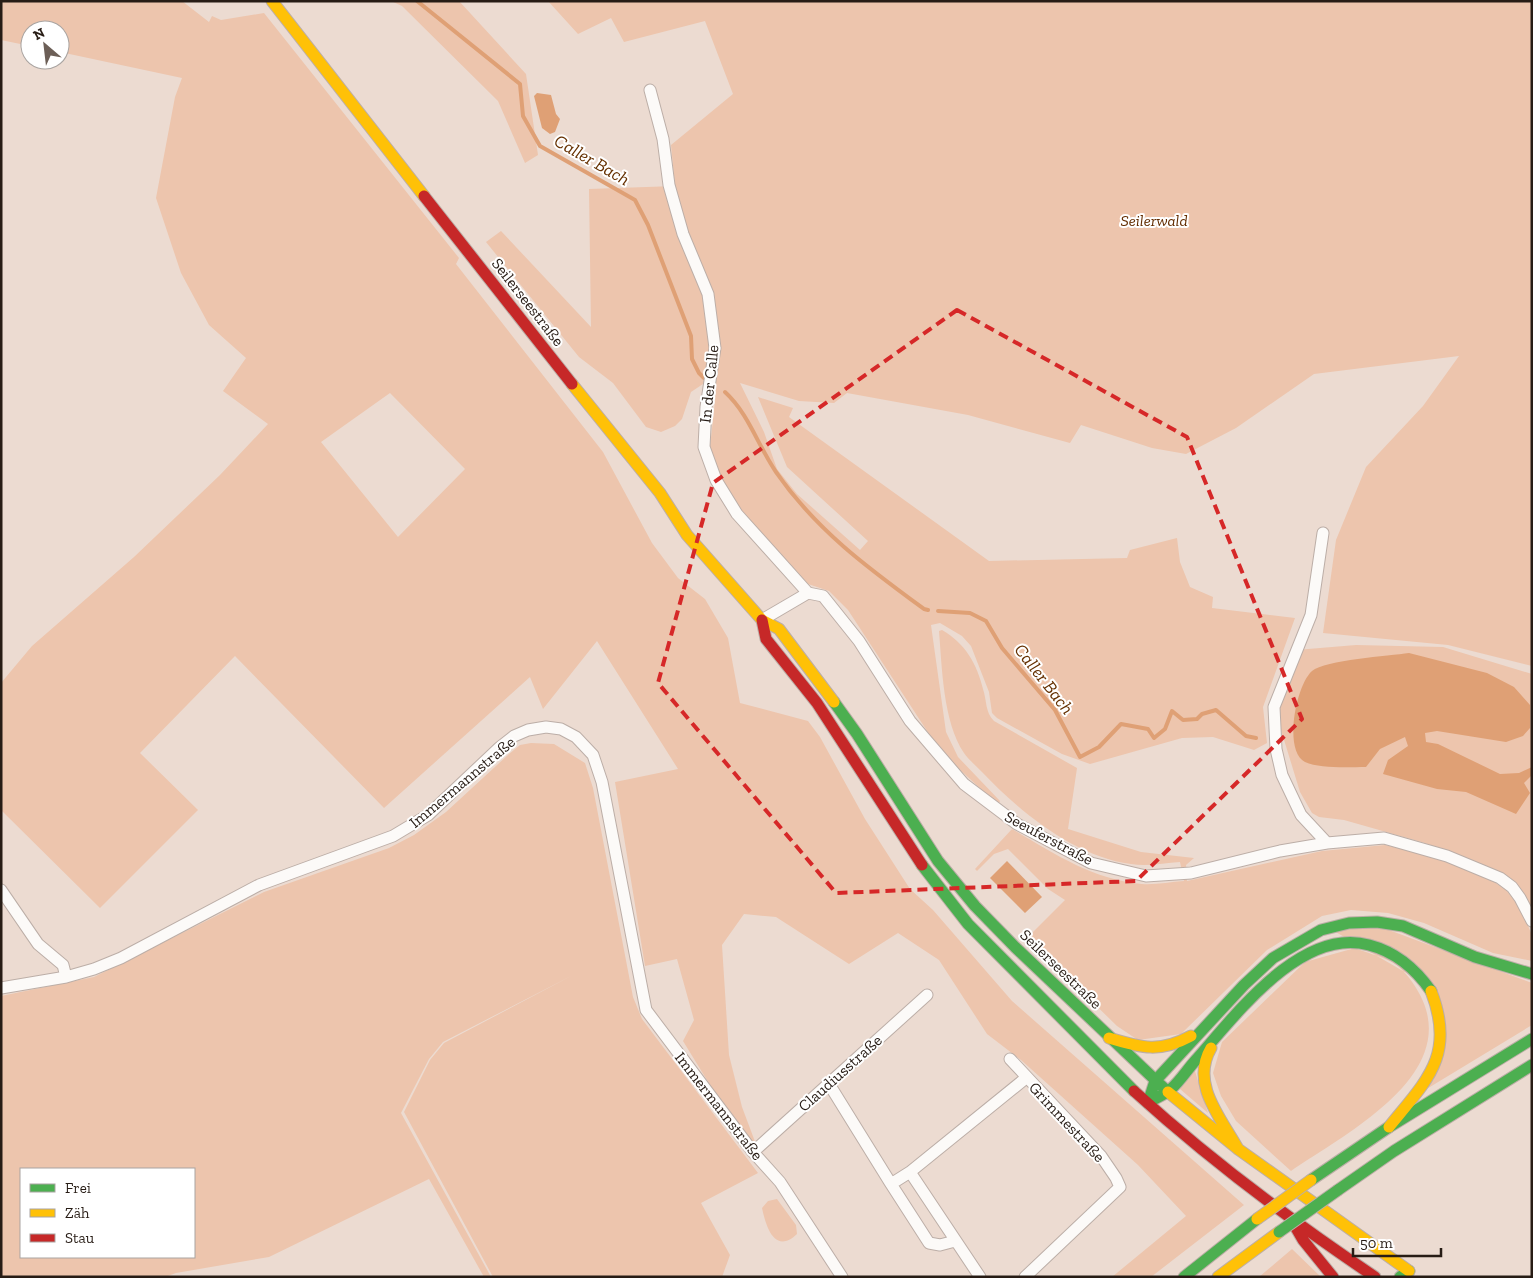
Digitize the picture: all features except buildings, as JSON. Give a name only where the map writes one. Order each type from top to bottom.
[{"type":"main road","name":"Seilerseestraße","points":[[272,1],[500,294],[660,493],[688,535],[762,620],[779,629],[857,734],[938,861],[956,883],[1014,947],[1155,1081],[1238,1149],[1406,1275]]},
{"type":"main road","name":"Seilerseestraße","points":[[762,620],[766,639],[817,703],[929,875],[968,924],[1076,1035],[1148,1103],[1292,1221],[1374,1277]]},
{"type":"main road","points":[[1148,1103],[1155,1081],[1198,1032],[1273,958],[1321,930],[1349,923],[1377,922],[1403,926],[1506,968],[1532,974]]},
{"type":"main road","points":[[1148,1103],[1168,1091],[1220,1032],[1284,970],[1305,954],[1324,945],[1357,942],[1376,945],[1395,953],[1412,966],[1427,984],[1437,1008],[1441,1033],[1438,1055],[1429,1077],[1389,1127]]},
{"type":"main road","points":[[1109,1038],[1145,1049],[1162,1049],[1176,1046],[1198,1032]]},
{"type":"main road","points":[[1220,1032],[1205,1057],[1202,1077],[1215,1107],[1238,1149]]},
{"type":"main road","points":[[1184,1277],[1257,1219],[1311,1180],[1389,1127],[1530,1040]]},
{"type":"main road","points":[[1218,1277],[1394,1151],[1532,1065]]},
{"type":"main road","points":[[1292,1221],[1303,1240],[1333,1277]]},
{"type":"street","name":"In der Calle","points":[[650,90],[663,140],[669,185],[683,234],[708,294],[715,348],[706,407],[704,447],[716,480],[737,514],[808,593]]},
{"type":"street","points":[[1324,533],[1311,615],[1274,706],[1276,749],[1282,775],[1301,815],[1327,843]]},
{"type":"street","points":[[762,620],[808,593]]},
{"type":"street","name":"Seeuferstraße","points":[[808,593],[823,596],[859,641],[910,721],[964,784],[1017,824],[1091,863],[1146,876],[1191,873],[1280,851],[1327,843],[1384,838],[1487,871],[1512,887],[1532,921]]},
{"type":"street","name":"Immermannstraße","points":[[1,988],[66,977],[121,958],[259,885],[394,836],[428,815],[514,736],[546,727],[561,729],[576,737],[593,755],[602,782],[646,1010],[754,1152],[780,1182],[842,1277]]},
{"type":"street","points":[[1,890],[38,944],[63,965],[66,977]]},
{"type":"street","name":"Claudiusstraße","points":[[754,1152],[927,995]]},
{"type":"street","name":"Grimmestraße","points":[[1010,1059],[1101,1156],[1120,1187],[1025,1277]]},
{"type":"street","points":[[892,1184],[910,1172],[1026,1078]]},
{"type":"street","points":[[829,1084],[929,1243],[940,1245],[955,1241]]},
{"type":"street","points":[[910,1172],[980,1277]]},
{"type":"highlighted area","points":[[957,310],[1187,437],[1302,719],[1136,881],[836,893],[658,683],[713,483]]},
{"type":"green space","points":[[1,1],[182,1],[209,22],[212,16],[221,20],[264,13],[459,258],[456,264],[603,452],[652,543],[678,578],[705,599],[728,638],[740,703],[808,721],[820,737],[865,819],[910,889],[933,910],[1012,1001],[1244,1205],[1151,1277],[1112,1277],[1186,1216],[1138,1165],[1021,1060],[987,1034],[939,960],[898,933],[849,964],[776,917],[744,914],[722,945],[729,1055],[742,1107],[757,1147],[729,1116],[683,1041],[694,1020],[677,959],[645,966],[615,782],[678,769],[597,641],[543,709],[530,677],[384,808],[235,656],[140,753],[198,810],[100,908],[1,810],[1,683],[32,646],[134,557],[220,475],[268,424],[223,391],[246,358],[209,325],[181,273],[156,198],[175,97],[182,78],[70,54],[70,20],[20,20],[20,44],[1,40]],"holes":[[[390,393],[465,469],[398,537],[321,442]]]},
{"type":"green space","points":[[391,1],[459,1],[526,74],[538,155],[525,163],[498,101],[402,6]]},
{"type":"green space","name":"Seilerwald","points":[[548,1],[1532,1],[1532,666],[1448,645],[1323,633],[1336,540],[1366,467],[1423,406],[1459,356],[1314,374],[1236,428],[1186,454],[1152,448],[1081,425],[1070,443],[968,415],[847,393],[834,403],[799,401],[740,383],[764,432],[777,469],[797,494],[860,550],[868,541],[787,467],[758,397],[793,408],[789,417],[989,561],[1127,558],[1130,550],[1177,538],[1180,562],[1190,587],[1213,597],[1212,608],[1295,618],[1263,707],[1267,743],[1254,750],[1213,737],[1182,738],[1090,764],[1062,754],[997,718],[992,713],[989,692],[971,646],[962,636],[940,623],[931,625],[946,732],[958,757],[1000,801],[998,805],[956,766],[931,737],[848,610],[829,591],[808,584],[742,512],[720,478],[710,447],[716,392],[703,384],[691,392],[682,419],[675,426],[661,432],[646,427],[613,383],[579,357],[486,242],[501,231],[591,327],[589,189],[675,186],[671,145],[733,94],[705,21],[624,42],[611,18],[578,34]]},
{"type":"green space","points":[[942,630],[957,641],[969,655],[977,671],[991,718],[1077,768],[1068,829],[1141,852],[1194,858],[1186,865],[1187,881],[1322,851],[1385,845],[1440,858],[1484,875],[1506,890],[1521,908],[1531,933],[1532,961],[1493,953],[1424,923],[1388,913],[1351,910],[1322,916],[1267,950],[1181,1034],[1138,1040],[1117,1026],[1027,938],[1065,900],[1048,889],[1008,849],[994,854],[977,871],[975,869],[1012,829],[1074,864],[1107,877],[1124,881],[1157,884],[1184,881],[1180,862],[1137,865],[1110,860],[1089,852],[1069,842],[1031,817],[970,761],[957,740],[948,710],[939,631]]},
{"type":"green space","points":[[1356,645],[1443,647],[1532,674],[1532,913],[1491,869],[1425,843],[1344,820],[1319,817],[1312,813],[1300,792],[1274,707],[1296,650]]},
{"type":"green space","points":[[531,743],[554,744],[585,763],[593,788],[633,997],[642,1019],[758,1173],[701,1203],[730,1255],[722,1277],[493,1277],[404,1112],[430,1060],[444,1043],[573,975],[443,1042],[429,1059],[401,1113],[491,1277],[484,1277],[429,1179],[269,1257],[176,1273],[165,1277],[1,1277],[1,996],[94,977],[264,892],[389,848],[414,835],[446,812],[520,745]]},
{"type":"green space","points":[[1378,926],[1532,983],[1532,1025],[1420,1093],[1434,1079],[1434,989],[1334,931]]},
{"type":"green space","points":[[1355,948],[1396,965],[1415,986],[1422,999],[1429,1027],[1424,1054],[1410,1078],[1390,1101],[1365,1121],[1291,1171],[1236,1121],[1221,1096],[1213,1073],[1222,1042],[1305,962]]},
{"type":"green space","points":[[1194,1068],[1208,1113],[1180,1089]]},
{"type":"green space","points":[[777,1199],[796,1225],[797,1234],[789,1240],[777,1240],[766,1223],[762,1208],[768,1201]]},
{"type":"green space","points":[[1292,1249],[1321,1277],[1259,1277]]},
{"type":"shaded area","points":[[537,93],[551,95],[556,114],[560,119],[555,132],[550,134],[542,128],[534,96]]},
{"type":"shaded area","points":[[1409,653],[1487,673],[1514,687],[1530,705],[1530,728],[1523,736],[1506,742],[1437,731],[1425,733],[1426,742],[1438,744],[1500,774],[1519,773],[1532,767],[1532,775],[1524,783],[1530,793],[1516,814],[1466,792],[1437,789],[1383,774],[1388,760],[1408,746],[1405,737],[1380,749],[1366,767],[1319,766],[1305,762],[1298,756],[1293,732],[1294,718],[1301,690],[1306,678],[1312,671],[1319,667],[1343,661]]},
{"type":"shaded area","points":[[1007,861],[1042,897],[1025,913],[990,878]]},
{"type":"waterway","name":"Caller Bach","points":[[417,1],[520,84],[523,116],[540,146],[635,200],[648,225],[691,336],[692,359],[699,373],[704,378]]},
{"type":"waterway","name":"Caller Bach","points":[[725,392],[741,410],[776,472],[808,512],[863,563],[924,609],[928,610]]},
{"type":"waterway","name":"Caller Bach","points":[[938,611],[970,613],[986,621],[1002,648],[1055,710],[1080,757],[1099,747],[1121,724],[1148,729],[1154,738],[1165,729],[1172,711],[1183,720],[1197,719],[1202,714],[1216,710],[1246,736],[1256,738]]},
{"type":"traffic: fast","points":[[834,702],[857,734],[938,861],[975,906],[1015,947],[1168,1092]]},
{"type":"traffic: fast","points":[[922,865],[968,924],[1134,1091]]},
{"type":"traffic: fast","points":[[1148,1103],[1155,1081],[1244,985],[1273,958],[1321,930],[1349,923],[1377,922],[1403,926],[1475,957],[1532,974]]},
{"type":"traffic: fast","points":[[1148,1103],[1174,1086],[1230,1021],[1272,979],[1295,961],[1319,949],[1344,943],[1369,945],[1379,948],[1404,962],[1431,991]]},
{"type":"traffic: fast","points":[[1311,1180],[1389,1127],[1532,1039]]},
{"type":"traffic: fast","points":[[1338,1190],[1394,1151],[1532,1065]]},
{"type":"traffic: fast","points":[[1279,1232],[1338,1190]]},
{"type":"traffic: fast","points":[[1184,1277],[1257,1219]]},
{"type":"traffic: fast","points":[[1400,1277],[1409,1271]]},
{"type":"traffic: slow","points":[[272,1],[424,196]]},
{"type":"traffic: slow","points":[[572,384],[660,493],[687,535],[762,620],[779,629],[834,702]]},
{"type":"traffic: slow","points":[[1389,1127],[1426,1080],[1439,1050],[1438,1013],[1431,991]]},
{"type":"traffic: slow","points":[[1109,1038],[1141,1046],[1160,1047],[1191,1036]]},
{"type":"traffic: slow","points":[[1211,1048],[1205,1061],[1204,1075],[1206,1088],[1216,1113],[1238,1149]]},
{"type":"traffic: slow","points":[[1168,1092],[1238,1149],[1409,1271]]},
{"type":"traffic: slow","points":[[1257,1219],[1311,1180]]},
{"type":"traffic: slow","points":[[1218,1277],[1279,1232]]},
{"type":"traffic: jam","points":[[424,196],[572,384]]},
{"type":"traffic: jam","points":[[762,620],[766,639],[817,703],[922,865]]},
{"type":"traffic: jam","points":[[1134,1091],[1221,1165],[1312,1234],[1375,1277]]},
{"type":"traffic: jam","points":[[1292,1221],[1303,1240],[1333,1277]]}]
